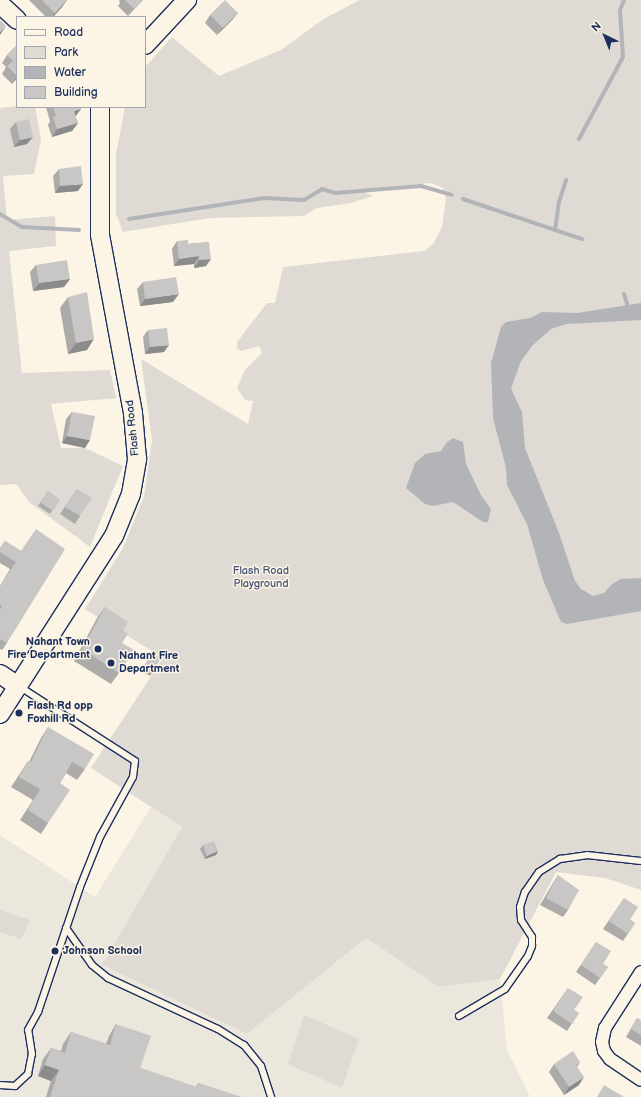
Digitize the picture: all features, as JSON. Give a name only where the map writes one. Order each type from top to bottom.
[{"type":"main road","points":[[146,44],[187,0]]},
{"type":"main road","points":[[0,4],[16,19]]},
{"type":"main road","name":"Flash Road","points":[[0,714],[114,536],[131,494],[137,459],[133,413],[100,235],[100,108]]},
{"type":"main road","points":[[0,674],[18,686]]},
{"type":"street","points":[[641,972],[605,1028],[602,1042],[604,1051],[610,1059],[641,1080]]},
{"type":"lane","points":[[0,1086],[15,1086],[28,1074],[32,1054],[28,1030],[38,1012],[66,928],[100,837],[133,777],[135,761],[18,686]]},
{"type":"lane","points":[[459,1016],[505,989],[528,956],[532,946],[532,937],[521,920],[520,907],[524,892],[539,872],[560,859],[587,855],[641,861]]},
{"type":"lane","points":[[66,928],[92,965],[108,978],[218,1029],[244,1045],[262,1066],[271,1097]]},
{"type":"shaded area","name":"Johnson School","points":[[151,807],[182,827],[102,965],[247,1034],[366,938],[439,987],[500,979],[507,1050],[530,1097],[0,1097],[0,835],[95,897]]},
{"type":"green space","name":"Flash Road Playground","points":[[360,0],[641,0],[641,890],[605,878],[556,872],[500,979],[439,987],[366,938],[247,1034],[102,965],[182,827],[91,768],[163,658],[85,609],[123,548],[144,496],[152,440],[141,359],[248,424],[253,401],[245,400],[237,388],[245,370],[262,353],[259,346],[241,351],[237,348],[237,342],[267,303],[275,303],[283,267],[424,251],[434,243],[442,227],[446,199],[443,188],[431,183],[358,190],[373,196],[351,203],[317,208],[304,216],[210,218],[123,232],[116,214],[116,154],[125,108],[146,108],[146,66],[172,37],[219,76],[281,50],[325,18]]},
{"type":"green space","points":[[16,106],[16,108],[35,108],[41,139],[34,174],[3,176],[7,220],[55,216],[56,246],[9,251],[22,373],[110,370],[116,398],[51,404],[61,448],[85,448],[123,466],[90,547],[29,502],[16,484],[0,485],[0,108]]},
{"type":"green space","points":[[0,910],[30,920],[21,939],[0,932]]},
{"type":"green space","points":[[304,1015],[359,1039],[342,1088],[288,1064]]},
{"type":"water","points":[[641,303],[641,320],[566,324],[551,329],[532,346],[521,361],[511,389],[522,412],[525,448],[559,533],[575,581],[581,589],[593,596],[604,593],[612,584],[621,579],[641,578],[641,611],[567,624],[561,622],[543,580],[527,524],[507,485],[506,468],[493,418],[491,363],[501,327],[506,322],[530,318],[542,312],[577,313]]},
{"type":"water","points":[[453,438],[463,442],[466,464],[481,495],[491,509],[488,522],[483,522],[453,502],[433,506],[425,504],[406,488],[415,463],[425,454],[441,451],[447,442]]},
{"type":"building","points":[[42,0],[67,0],[55,13]]},
{"type":"building","points":[[125,0],[142,0],[134,9]]},
{"type":"building","points":[[225,0],[238,13],[223,28],[210,15]]},
{"type":"building","points":[[0,20],[6,26],[0,32]]},
{"type":"building","points":[[16,46],[16,75],[7,66],[13,61],[7,55]]},
{"type":"building","points":[[53,108],[81,109],[74,111],[78,123],[57,129],[53,117],[56,116]]},
{"type":"building","points":[[29,119],[33,137],[20,140],[16,122]]},
{"type":"building","points":[[81,166],[83,184],[60,186],[59,169]]},
{"type":"building","points":[[188,240],[188,244],[209,242],[211,259],[199,260],[199,256],[179,259],[177,241]]},
{"type":"building","points":[[67,260],[70,279],[39,283],[36,265]]},
{"type":"building","points":[[176,277],[179,294],[145,299],[143,282]]},
{"type":"building","points":[[87,292],[94,339],[76,343],[68,297]]},
{"type":"building","points":[[167,328],[169,345],[150,347],[148,330]]},
{"type":"building","points":[[72,412],[95,416],[90,440],[67,436]]},
{"type":"building","points":[[77,489],[92,498],[80,516],[65,507]]},
{"type":"building","points":[[48,491],[60,500],[53,511],[40,502]]},
{"type":"building","points":[[36,529],[65,549],[7,643],[0,639],[0,610],[2,606],[0,605],[0,586],[16,562],[0,552],[0,548],[5,541],[21,551]]},
{"type":"building","points":[[105,607],[128,622],[123,630],[128,634],[122,643],[134,650],[119,673],[82,649]]},
{"type":"building","points":[[152,653],[161,658],[153,672],[144,667]]},
{"type":"building","points":[[48,727],[94,754],[85,769],[72,762],[60,783],[70,790],[48,823],[28,810],[40,789],[19,777],[28,761],[31,762]]},
{"type":"building","points":[[214,841],[218,851],[207,856],[203,845]]},
{"type":"building","points":[[558,875],[579,890],[568,910],[546,898]]},
{"type":"building","points":[[624,898],[638,907],[630,920],[635,923],[628,934],[609,921]]},
{"type":"building","points":[[596,942],[611,951],[603,964],[608,967],[600,978],[581,965]]},
{"type":"building","points":[[568,988],[583,997],[574,1010],[579,1013],[572,1024],[553,1011]]},
{"type":"building","points":[[637,1018],[641,1020],[641,1035],[631,1029]]},
{"type":"building","points":[[116,1024],[151,1036],[140,1068],[197,1087],[198,1083],[241,1097],[50,1097],[59,1070],[45,1065],[51,1048],[65,1053],[71,1032],[110,1045]]},
{"type":"building","points":[[573,1051],[580,1062],[576,1065],[584,1077],[569,1087],[554,1064]]},
{"type":"building","points":[[604,1085],[624,1097],[597,1097]]},
{"type":"waterway","points":[[579,139],[623,57],[620,10],[624,0]]},
{"type":"waterway","points":[[555,230],[559,202],[566,180]]},
{"type":"waterway","points":[[129,219],[264,198],[304,200],[322,189],[335,193],[421,186],[452,195]]},
{"type":"waterway","points":[[463,199],[582,239]]},
{"type":"waterway","points":[[0,214],[22,227],[79,230]]},
{"type":"waterway","points":[[624,294],[629,310]]},
{"type":"place","name":"Nahant Town Fire Department","points":[[98,649]]},
{"type":"place","name":"Nahant Fire Department","points":[[111,663]]},
{"type":"place","name":"Flash Rd opp Foxhill Rd","points":[[19,713]]},
{"type":"place","name":"Johnson School","points":[[55,951]]}]
